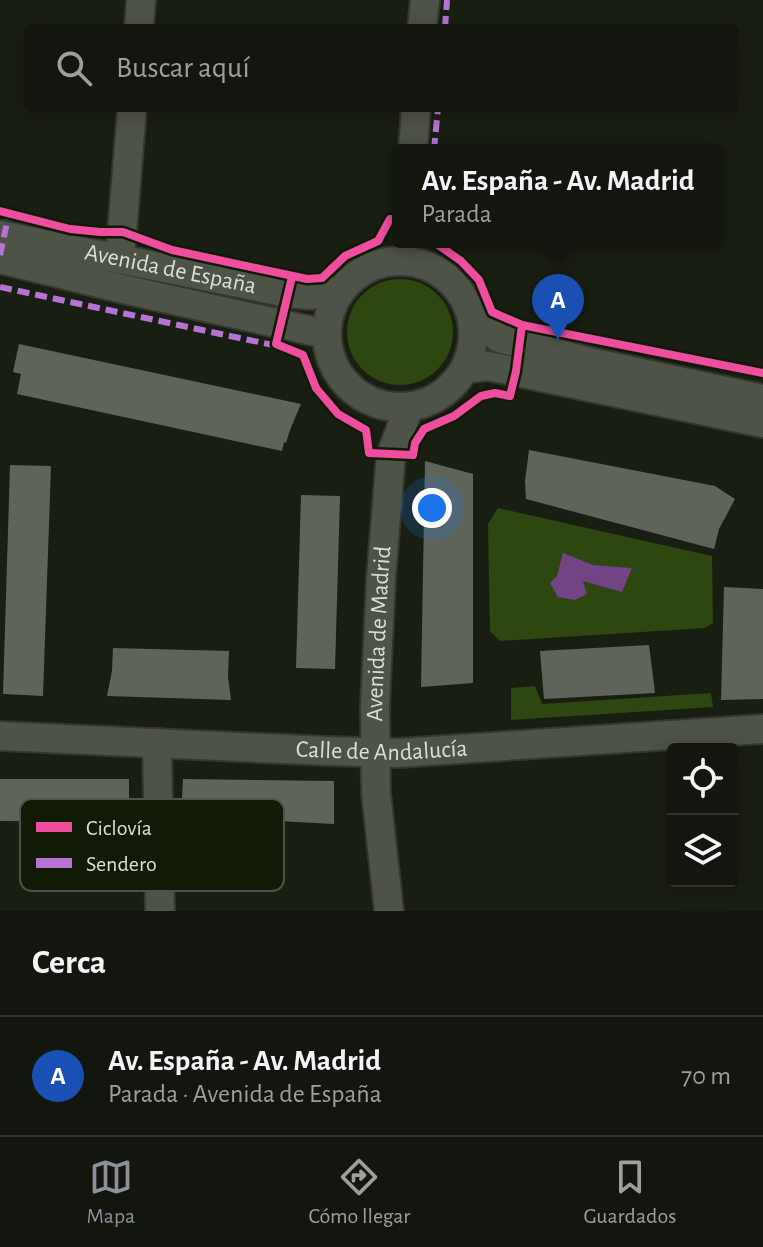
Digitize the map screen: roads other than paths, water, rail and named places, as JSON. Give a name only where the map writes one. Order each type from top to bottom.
[{"type":"street","points":[[139,24],[141,0]]},
{"type":"street","points":[[422,24],[425,0]]},
{"type":"street","points":[[120,258],[132,112]]},
{"type":"street","points":[[413,144],[416,112]]},
{"type":"street","name":"Avenida de España","points":[[0,235],[288,293],[309,295],[341,291]]},
{"type":"street","points":[[394,251],[410,261],[421,254],[462,294],[472,316],[474,334],[471,352],[465,369],[454,384],[439,396],[409,407],[392,407],[358,394],[341,377],[330,357],[326,334],[329,314],[349,281],[365,269],[394,251]]},
{"type":"street","name":"Avenida de España","points":[[0,259],[326,334]]},
{"type":"street","points":[[472,316],[499,338],[590,362],[763,399]]},
{"type":"street","points":[[465,369],[488,366],[763,423]]},
{"type":"street","points":[[370,401],[382,421],[391,455]]},
{"type":"street","name":"Avenida de Madrid","points":[[389,911],[376,793],[375,706],[391,455],[409,407]]},
{"type":"street","name":"Calle de Andalucía","points":[[0,736],[399,753],[763,729]]},
{"type":"street","points":[[157,743],[158,799]]},
{"type":"street","points":[[160,891],[160,911]]},
{"type":"place","name":"Av. España - Av. Madrid","points":[[558,340]]}]
